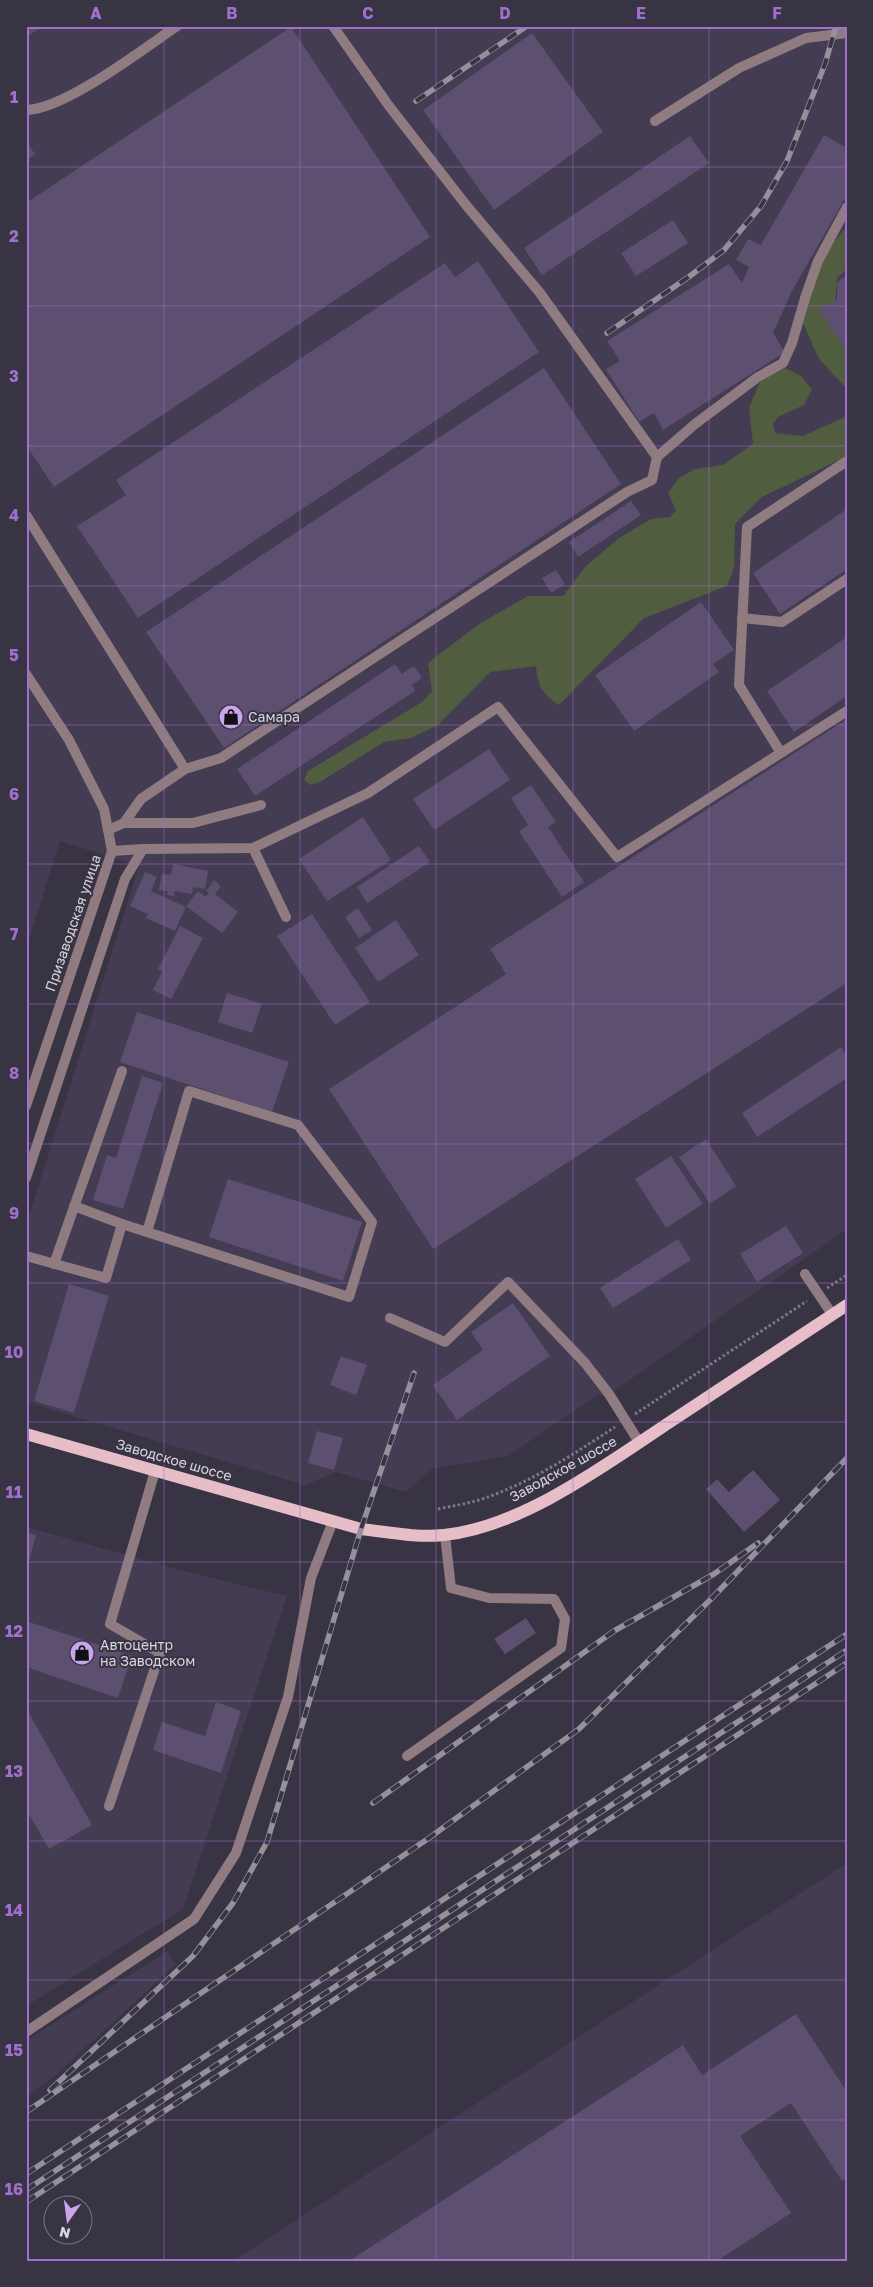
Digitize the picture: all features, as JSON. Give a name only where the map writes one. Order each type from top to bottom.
[{"type":"main road","name":"Заводское шоссе","points":[[26,1434],[361,1529],[413,1535],[444,1535],[482,1527],[532,1507],[599,1469],[847,1305]]},
{"type":"street","points":[[26,110],[36,110],[69,97],[177,26]]},
{"type":"street","points":[[333,26],[390,106],[466,205],[540,294],[657,458]]},
{"type":"street","points":[[655,121],[739,68],[806,38],[847,33]]},
{"type":"street","points":[[124,823],[141,798],[186,769],[220,758],[626,492],[652,480],[657,458],[695,424],[758,377],[782,363],[792,343],[818,260],[847,206]]},
{"type":"street","points":[[781,753],[739,684],[747,528],[847,461]]},
{"type":"street","points":[[26,515],[186,769]]},
{"type":"street","points":[[742,618],[782,622],[847,579]]},
{"type":"street","name":"Призаводская улица","points":[[26,674],[69,740],[104,809],[112,851],[26,1106]]},
{"type":"street","points":[[112,851],[143,848],[253,848],[368,794],[498,707],[617,857],[847,711]]},
{"type":"street","points":[[108,830],[124,823],[193,823],[262,805]]},
{"type":"street","points":[[26,1178],[125,879],[143,848]]},
{"type":"street","points":[[253,848],[286,917]]},
{"type":"street","points":[[54,1264],[122,1071]]},
{"type":"street","points":[[74,1206],[122,1224],[349,1297],[372,1222],[298,1125],[189,1091],[147,1232]]},
{"type":"street","points":[[26,1256],[106,1278],[122,1224]]},
{"type":"street","points":[[805,1274],[832,1314]]},
{"type":"street","points":[[390,1318],[445,1342],[508,1282],[584,1362],[609,1394],[639,1442]]},
{"type":"street","points":[[109,1806],[160,1653],[110,1624],[155,1471]]},
{"type":"street","points":[[26,2032],[194,1919],[236,1853],[288,1697],[312,1578],[333,1521]]},
{"type":"street","points":[[407,1756],[561,1648],[565,1619],[554,1599],[489,1598],[451,1588],[444,1535]]},
{"type":"path","points":[[438,1509],[479,1500],[522,1483],[560,1463],[847,1275]]},
{"type":"shaded area","points":[[26,26],[847,26],[847,1229],[605,1397],[598,1395],[508,1456],[431,1469],[406,1492],[336,1472],[305,1485],[26,1402],[26,1226],[139,866],[60,841],[26,950]]},
{"type":"shaded area","points":[[26,1527],[177,1569],[287,1596],[183,1909],[26,2006]]},
{"type":"shaded area","points":[[847,1863],[847,2261],[233,2261]]},
{"type":"shaded area","points":[[167,1951],[176,1964],[57,2074],[26,2097],[26,2041]]},
{"type":"green space","points":[[847,226],[847,269],[837,278],[835,304],[847,321],[847,389],[819,359],[803,323],[820,259]]},
{"type":"green space","points":[[785,368],[801,376],[812,389],[804,405],[778,417],[773,424],[775,433],[803,436],[847,416],[847,454],[841,459],[762,497],[735,524],[734,568],[727,586],[644,618],[559,705],[544,693],[539,684],[536,666],[490,672],[438,725],[411,738],[384,742],[320,782],[311,785],[304,780],[308,771],[422,702],[432,691],[428,663],[479,624],[528,596],[563,596],[586,566],[619,538],[651,519],[670,517],[676,510],[668,493],[679,478],[695,469],[723,465],[753,444],[749,407],[761,380]]},
{"type":"building","points":[[26,26],[43,26],[26,37]]},
{"type":"building","points":[[291,27],[430,237],[54,487],[26,445],[26,203]]},
{"type":"building","points":[[532,33],[603,132],[494,210],[423,110]]},
{"type":"building","points":[[824,135],[847,148],[847,195],[792,291],[773,333],[785,352],[663,430],[654,413],[639,422],[606,369],[620,361],[607,341],[729,264],[742,283],[749,267],[736,260],[748,239],[761,245]]},
{"type":"building","points":[[690,136],[709,163],[542,275],[524,248]]},
{"type":"building","points":[[26,142],[35,154],[26,160]]},
{"type":"building","points":[[673,220],[688,243],[636,276],[621,253]]},
{"type":"building","points":[[478,261],[539,352],[138,618],[77,526],[126,495],[116,480],[445,263],[455,277]]},
{"type":"building","points":[[847,275],[847,352],[819,310],[837,299],[837,282]]},
{"type":"building","points":[[544,368],[621,484],[224,748],[146,632]]},
{"type":"building","points":[[631,501],[641,515],[578,557],[569,542]]},
{"type":"building","points":[[847,509],[847,569],[780,614],[753,573]]},
{"type":"building","points":[[556,570],[565,584],[551,593],[542,578]]},
{"type":"building","points":[[701,602],[734,650],[713,664],[719,672],[634,731],[595,675]]},
{"type":"building","points":[[847,637],[847,696],[794,732],[767,691]]},
{"type":"building","points":[[395,664],[402,674],[414,666],[422,678],[412,685],[415,691],[255,796],[237,769]]},
{"type":"building","points":[[847,719],[847,983],[433,1249],[329,1089],[506,974],[490,949]]},
{"type":"building","points":[[489,749],[510,780],[434,830],[413,799]]},
{"type":"building","points":[[531,785],[556,822],[548,827],[584,882],[562,897],[519,831],[528,825],[511,798]]},
{"type":"building","points":[[363,817],[391,860],[327,901],[299,859]]},
{"type":"building","points":[[419,846],[430,862],[367,903],[357,887]]},
{"type":"building","points":[[173,864],[208,871],[205,889],[193,887],[192,894],[174,891],[174,896],[167,895],[168,891],[159,890],[162,874],[171,875]]},
{"type":"building","points":[[145,872],[157,877],[151,891],[186,907],[175,931],[146,918],[148,914],[130,906]]},
{"type":"building","points":[[214,880],[221,886],[215,894],[238,912],[222,933],[186,906],[198,891],[206,897],[209,893],[206,891]]},
{"type":"building","points":[[358,908],[372,930],[359,938],[345,917]]},
{"type":"building","points":[[312,914],[370,1002],[335,1025],[277,936]]},
{"type":"building","points":[[396,920],[419,955],[378,982],[355,948]]},
{"type":"building","points":[[180,926],[203,938],[171,999],[153,990],[162,972],[158,969]]},
{"type":"building","points":[[227,993],[262,1004],[252,1033],[218,1022]]},
{"type":"building","points":[[137,1012],[289,1062],[272,1112],[120,1062]]},
{"type":"building","points":[[841,1047],[847,1056],[847,1078],[757,1137],[742,1113]]},
{"type":"building","points":[[142,1076],[163,1083],[123,1209],[93,1200],[107,1155],[116,1158]]},
{"type":"building","points":[[706,1139],[736,1186],[710,1204],[679,1157]]},
{"type":"building","points":[[671,1156],[703,1204],[666,1228],[635,1179]]},
{"type":"building","points":[[228,1179],[362,1222],[343,1281],[209,1237]]},
{"type":"building","points":[[786,1226],[803,1253],[757,1282],[740,1254]]},
{"type":"building","points":[[678,1239],[691,1260],[613,1308],[600,1288]]},
{"type":"building","points":[[69,1284],[109,1296],[74,1413],[34,1401]]},
{"type":"building","points":[[513,1303],[550,1356],[457,1420],[433,1385],[483,1350],[471,1332]]},
{"type":"building","points":[[341,1356],[367,1365],[356,1395],[330,1385]]},
{"type":"building","points":[[317,1431],[343,1438],[334,1470],[308,1463]]},
{"type":"building","points":[[753,1470],[780,1500],[744,1532],[706,1489],[717,1479],[729,1492]]},
{"type":"building","points":[[26,1532],[36,1535],[28,1565],[26,1565]]},
{"type":"building","points":[[526,1618],[536,1633],[505,1654],[494,1639]]},
{"type":"building","points":[[26,1621],[132,1656],[118,1698],[26,1667]]},
{"type":"building","points":[[216,1702],[241,1711],[221,1773],[153,1750],[162,1722],[205,1736]]},
{"type":"building","points":[[26,1708],[92,1825],[49,1849],[26,1809]]},
{"type":"building","points":[[796,2014],[847,2092],[847,2178],[842,2181],[791,2103],[740,2136],[791,2213],[717,2261],[349,2261],[683,2045],[702,2075]]},
{"type":"railway","points":[[416,101],[527,26]]},
{"type":"railway","points":[[607,333],[690,276],[724,250],[761,206],[787,161],[825,64],[836,26]]},
{"type":"railway","points":[[50,2090],[193,1956],[233,1903],[267,1842],[361,1529],[414,1373]]},
{"type":"railway","points":[[26,2112],[429,1838],[579,1729],[711,1599],[847,1458]]},
{"type":"railway","points":[[373,1803],[614,1631],[714,1574],[758,1543]]},
{"type":"railway","points":[[26,2174],[847,1634]]},
{"type":"railway","points":[[26,2190],[847,1650]]},
{"type":"railway","points":[[26,2202],[847,1663]]},
{"type":"place","name":"Самара","points":[[231,717]]},
{"type":"place","name":"Автоцентр на Заводском","points":[[82,1653]]}]
